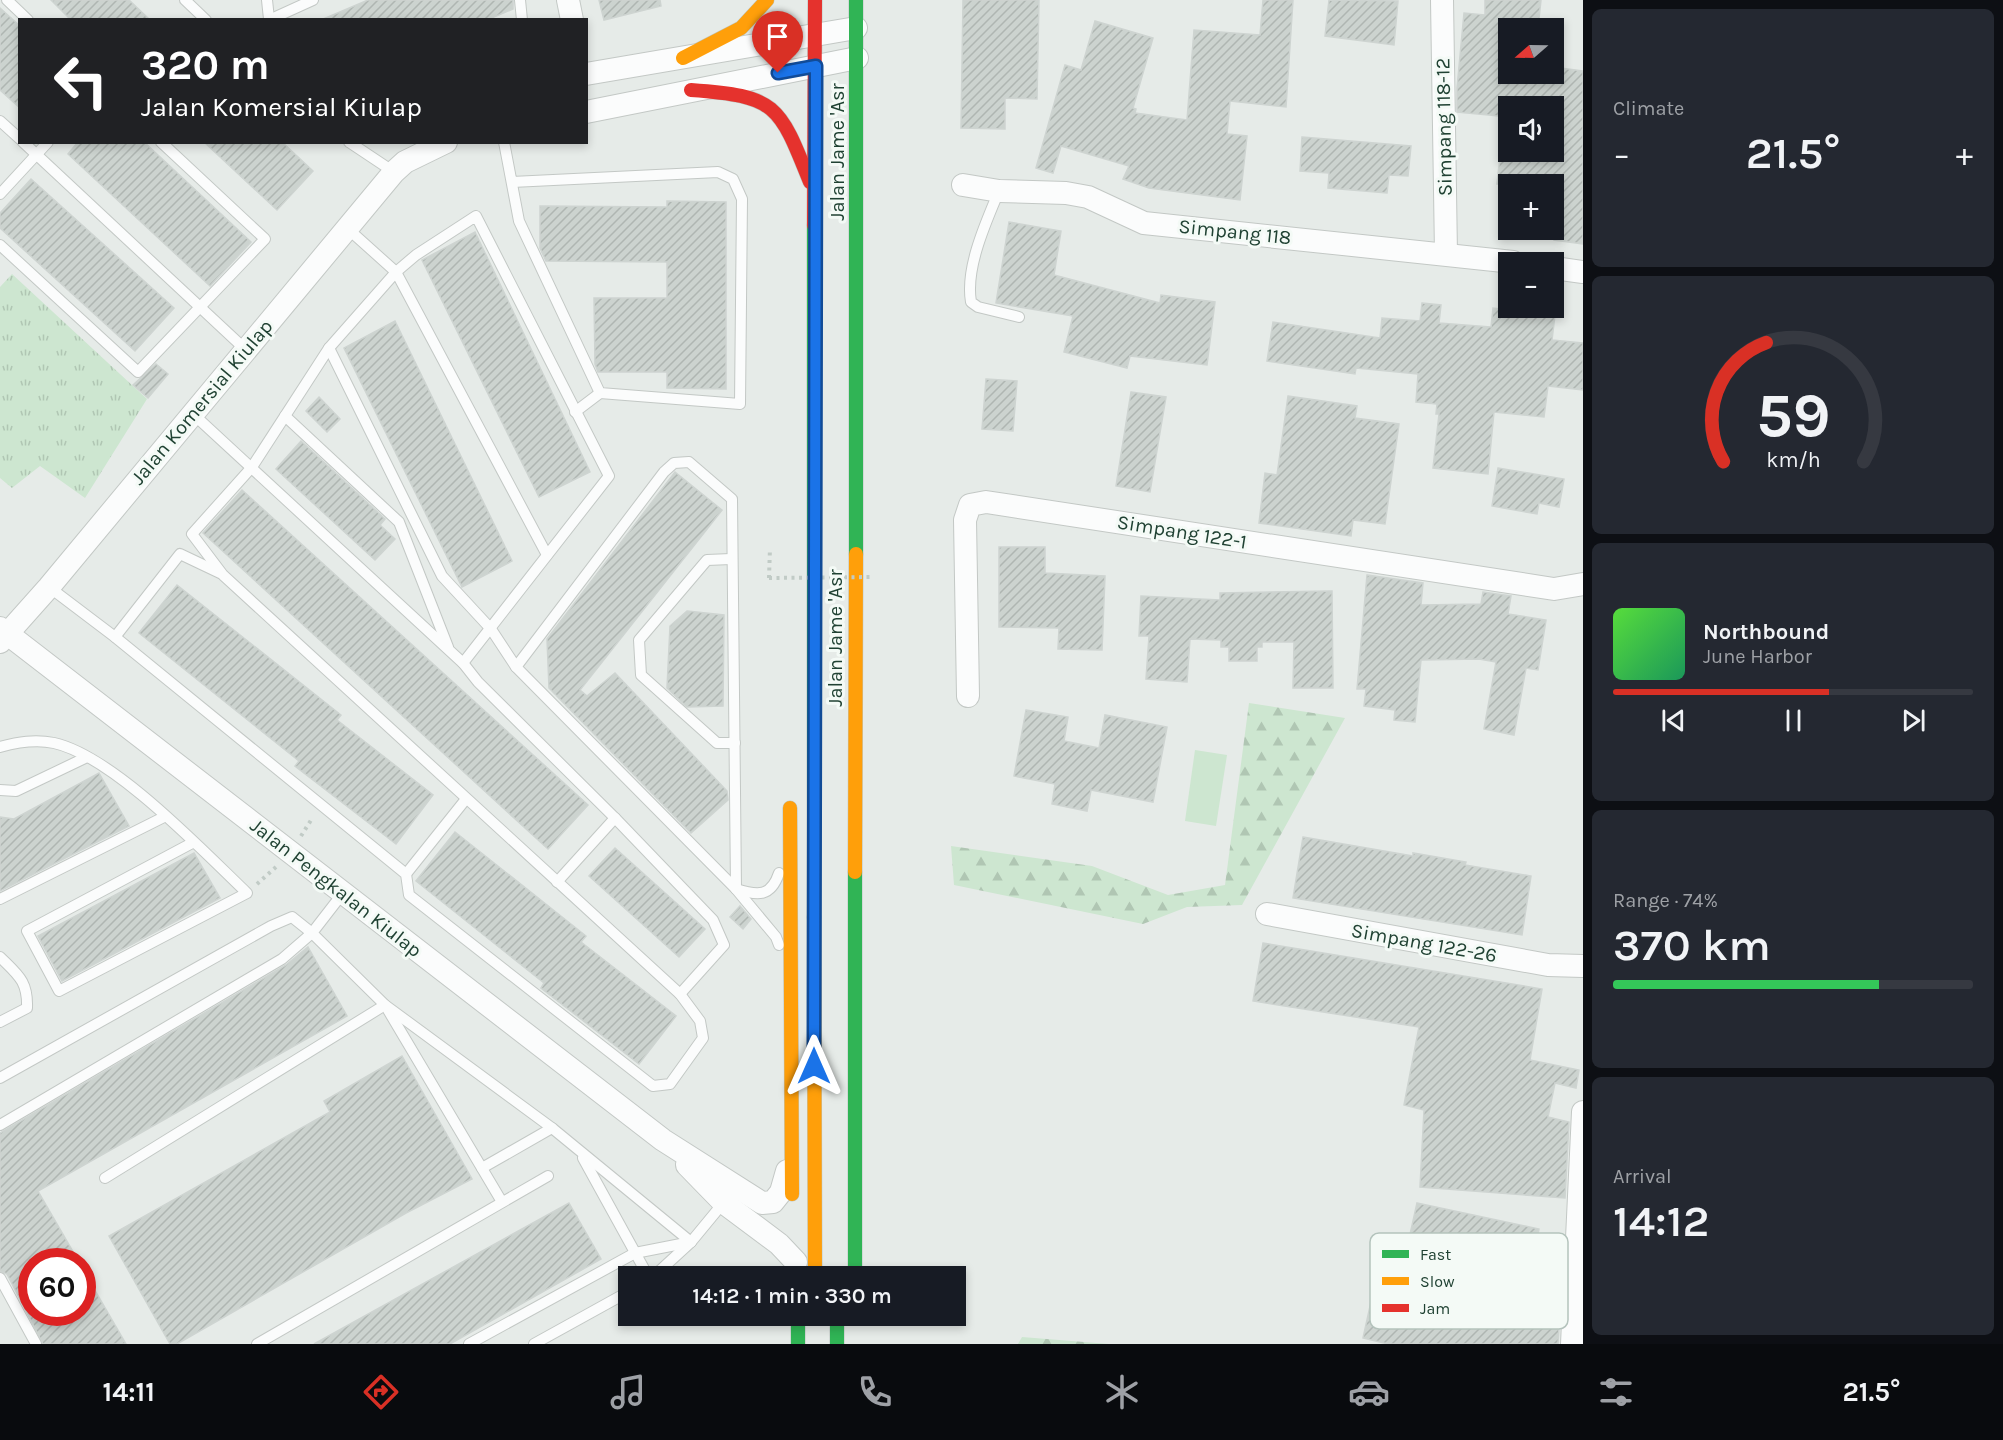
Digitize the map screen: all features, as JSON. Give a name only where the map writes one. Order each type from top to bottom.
[{"type":"main road","points":[[683,58],[737,31],[761,12],[767,0]]},
{"type":"main road","name":"Jalan Jame 'Asr","points":[[815,0],[815,1266]]},
{"type":"main road","name":"Jalan Jame 'Asr","points":[[855,1266],[856,0]]},
{"type":"main road","points":[[691,90],[742,96],[763,102],[781,120],[815,191]]},
{"type":"main road","points":[[800,571],[814,423]]},
{"type":"main road","points":[[790,790],[789,977],[793,1213]]},
{"type":"main road","points":[[841,1256],[855,1203]]},
{"type":"main road","points":[[794,1234],[797,1266]]},
{"type":"main road","points":[[798,1326],[798,1344]]},
{"type":"main road","points":[[837,1326],[837,1344]]},
{"type":"street","points":[[568,0],[572,18]]},
{"type":"street","name":"Simpang 118-12","points":[[1442,0],[1446,254]]},
{"type":"street","points":[[588,74],[856,28]]},
{"type":"street","points":[[589,112],[857,58]]},
{"type":"street","name":"Jalan Komersial Kiulap","points":[[3,635],[49,587],[404,159],[441,144]]},
{"type":"street","name":"Simpang 118","points":[[963,185],[999,191],[1066,193],[1088,197],[1144,223],[1498,260]]},
{"type":"street","points":[[1564,269],[1583,272]]},
{"type":"street","name":"Simpang 122-1","points":[[968,696],[965,520],[970,505],[986,502],[1554,588],[1583,584]]},
{"type":"street","name":"Jalan Pengkalan Kiulap","points":[[3,635],[663,1140]]},
{"type":"street","name":"Simpang 122-26","points":[[1266,914],[1548,965],[1583,966]]},
{"type":"street","points":[[1572,1344],[1583,1112]]},
{"type":"street","points":[[663,1140],[762,1203],[773,1202],[785,1181],[791,1152]]},
{"type":"street","points":[[663,1140],[724,1203],[779,1244],[795,1266]]},
{"type":"lane","points":[[7,0],[26,18]]},
{"type":"lane","points":[[185,0],[204,18]]},
{"type":"lane","points":[[267,0],[268,18]]},
{"type":"lane","points":[[270,18],[313,0]]},
{"type":"lane","points":[[520,0],[522,18]]},
{"type":"lane","points":[[0,121],[18,137]]},
{"type":"lane","points":[[25,144],[246,350]]},
{"type":"lane","points":[[0,194],[46,144]]},
{"type":"lane","points":[[0,245],[138,372],[265,239],[163,144]]},
{"type":"lane","points":[[355,144],[404,159]]},
{"type":"lane","points":[[504,144],[519,221],[600,393]]},
{"type":"lane","points":[[512,182],[718,172],[733,179],[742,200],[740,404],[600,393],[575,412]]},
{"type":"lane","points":[[999,191],[981,232],[969,290],[971,302],[978,308],[1019,317]]},
{"type":"lane","points":[[49,587],[115,637],[406,874],[409,895],[653,1086],[670,1084],[703,1038],[700,1021],[680,994],[223,575],[192,534],[252,467],[329,348],[396,272],[416,255],[476,216],[609,476],[463,663]]},
{"type":"lane","points":[[346,228],[396,272],[546,555]]},
{"type":"lane","points":[[329,348],[442,576],[491,629],[516,668],[736,889],[776,937],[789,977]]},
{"type":"lane","points":[[192,413],[463,663],[478,682],[615,818],[713,920],[724,945],[680,994]]},
{"type":"lane","points":[[285,416],[399,522],[449,650]]},
{"type":"lane","points":[[516,668],[664,472],[674,463],[689,462],[732,500],[736,889]]},
{"type":"lane","points":[[115,637],[180,554],[223,575]]},
{"type":"lane","points":[[731,559],[707,560],[639,640],[641,675],[717,743],[735,743]]},
{"type":"lane","points":[[0,747],[39,740],[57,743],[113,771],[194,842],[247,893],[59,991],[27,930],[194,842]]},
{"type":"lane","points":[[0,790],[16,791],[87,757]]},
{"type":"lane","points":[[406,874],[466,799]]},
{"type":"lane","points":[[0,899],[164,817]]},
{"type":"lane","points":[[557,882],[615,818]]},
{"type":"lane","points":[[736,889],[756,895],[771,890],[780,870],[790,824]]},
{"type":"lane","points":[[0,1125],[282,959],[312,933],[343,893]]},
{"type":"lane","points":[[0,1078],[271,926],[292,917],[312,933],[385,1005],[552,1128],[691,1242]]},
{"type":"lane","points":[[0,957],[21,977],[28,992],[27,1008],[0,1022]]},
{"type":"lane","points":[[385,1005],[502,1202]]},
{"type":"lane","points":[[105,1178],[385,1005]]},
{"type":"lane","points":[[482,1168],[552,1128]]},
{"type":"lane","points":[[580,1153],[642,1266]]},
{"type":"lane","points":[[256,1344],[548,1176]]},
{"type":"lane","points":[[665,1266],[691,1242],[724,1203],[723,1177]]},
{"type":"lane","points":[[469,1344],[634,1253],[691,1242]]},
{"type":"lane","points":[[0,1278],[36,1344]]},
{"type":"lane","points":[[534,1344],[618,1298]]},
{"type":"path","points":[[770,548],[769,578],[873,577]]},
{"type":"green space","points":[[12,274],[147,399],[85,498],[40,466],[12,488],[0,478],[0,287]]},
{"type":"green space","points":[[1249,703],[1345,718],[1242,905],[1187,907],[1143,924],[954,885],[951,846],[1092,866],[1168,895],[1225,885]]},
{"type":"green space","points":[[1195,750],[1227,755],[1216,826],[1185,821]]},
{"type":"green space","points":[[1022,1337],[1109,1344],[1018,1344]]},
{"type":"building","points":[[51,0],[129,0],[148,18],[69,18]]},
{"type":"building","points":[[368,0],[513,0],[513,9],[492,18],[326,18]]},
{"type":"building","points":[[599,0],[660,0],[661,6],[604,20]]},
{"type":"building","points":[[963,0],[1039,0],[1037,99],[1005,98],[1005,129],[961,128]]},
{"type":"building","points":[[1263,0],[1293,0],[1286,107],[1230,101],[1227,134],[1247,136],[1240,200],[1149,188],[1123,179],[1129,166],[1061,146],[1053,173],[1036,168],[1065,65],[1081,70],[1095,21],[1153,38],[1133,108],[1136,109],[1135,113],[1187,120],[1194,30],[1260,35]]},
{"type":"building","points":[[1329,0],[1398,1],[1394,45],[1325,36]]},
{"type":"building","points":[[1485,0],[1541,0],[1539,18],[1498,18],[1498,84],[1564,84],[1564,68],[1583,71],[1583,244],[1554,240],[1564,240],[1564,174],[1498,174],[1499,162],[1564,162],[1564,96],[1498,96],[1498,116],[1457,112],[1464,13],[1485,15]]},
{"type":"building","points":[[0,8],[18,24],[18,106],[0,90]]},
{"type":"building","points":[[1302,137],[1411,146],[1408,176],[1389,175],[1387,193],[1328,188],[1329,173],[1300,171]]},
{"type":"building","points":[[76,144],[146,144],[251,242],[210,286],[68,154]]},
{"type":"building","points":[[206,144],[284,144],[313,171],[277,210]]},
{"type":"building","points":[[31,179],[174,308],[135,351],[0,228],[0,213]]},
{"type":"building","points":[[667,201],[726,202],[726,389],[667,388],[667,372],[598,372],[595,364],[594,298],[667,298],[667,262],[546,261],[540,248],[540,206],[667,207]]},
{"type":"building","points":[[1009,222],[1061,231],[1054,275],[1160,303],[1161,295],[1215,302],[1207,365],[1130,356],[1127,368],[1064,352],[1073,316],[996,303]]},
{"type":"building","points":[[475,232],[590,472],[539,497],[422,260]]},
{"type":"building","points":[[1422,303],[1441,305],[1439,323],[1491,327],[1493,308],[1498,309],[1498,318],[1555,318],[1552,340],[1583,343],[1583,390],[1548,386],[1544,417],[1494,412],[1488,474],[1433,468],[1439,414],[1436,414],[1437,404],[1416,402],[1418,374],[1356,368],[1355,374],[1267,361],[1273,322],[1380,338],[1382,318],[1420,321]]},
{"type":"building","points":[[395,321],[512,561],[462,587],[344,348]]},
{"type":"building","points":[[156,364],[168,374],[148,398],[133,385]]},
{"type":"building","points":[[986,379],[1017,381],[1013,431],[982,429]]},
{"type":"building","points":[[1131,392],[1166,397],[1150,492],[1116,486]]},
{"type":"building","points":[[1288,396],[1357,406],[1355,418],[1399,424],[1385,524],[1353,520],[1351,536],[1259,523],[1265,473],[1277,475]]},
{"type":"building","points":[[319,397],[340,419],[327,432],[306,411]]},
{"type":"building","points":[[301,441],[385,519],[380,525],[395,539],[375,560],[276,469]]},
{"type":"building","points":[[1498,468],[1564,479],[1559,507],[1539,503],[1537,514],[1492,506]]},
{"type":"building","points":[[675,472],[722,510],[580,690],[587,696],[615,673],[727,791],[728,800],[691,833],[549,688],[547,639]]},
{"type":"building","points":[[242,490],[588,805],[548,849],[203,533]]},
{"type":"building","points":[[999,547],[1045,547],[1045,573],[1105,576],[1102,650],[1058,649],[1059,628],[999,627]]},
{"type":"building","points":[[1367,575],[1423,583],[1421,605],[1481,604],[1483,592],[1511,596],[1508,614],[1546,620],[1538,670],[1526,668],[1514,735],[1484,729],[1496,662],[1479,659],[1421,660],[1415,722],[1394,720],[1395,710],[1364,706],[1366,689],[1357,689]]},
{"type":"building","points":[[177,585],[341,715],[337,720],[433,795],[396,844],[295,766],[299,761],[139,633]]},
{"type":"building","points":[[1332,591],[1333,688],[1293,688],[1294,642],[1262,642],[1262,647],[1257,647],[1257,661],[1229,661],[1229,647],[1221,647],[1221,640],[1190,639],[1187,682],[1146,679],[1149,636],[1139,636],[1141,596],[1220,600],[1220,593]]},
{"type":"building","points":[[687,611],[724,615],[723,706],[687,707],[667,688],[670,626]]},
{"type":"building","points":[[1026,710],[1068,717],[1064,741],[1099,748],[1105,715],[1167,727],[1153,802],[1091,790],[1087,811],[1052,804],[1055,784],[1014,776]]},
{"type":"building","points":[[99,773],[129,826],[0,891],[0,817],[14,819]]},
{"type":"building","points":[[455,832],[586,936],[581,942],[676,1016],[639,1064],[541,988],[544,983],[416,881]]},
{"type":"building","points":[[1303,837],[1413,856],[1413,853],[1466,862],[1465,865],[1531,876],[1522,935],[1293,898]]},
{"type":"building","points":[[615,848],[705,929],[679,957],[589,876]]},
{"type":"building","points":[[194,853],[220,898],[62,981],[38,936]]},
{"type":"building","points":[[740,906],[751,919],[743,929],[730,917]]},
{"type":"building","points":[[1263,943],[1542,989],[1530,1060],[1579,1070],[1576,1088],[1555,1083],[1548,1117],[1569,1122],[1565,1198],[1420,1187],[1424,1110],[1404,1105],[1419,1027],[1253,1001]]},
{"type":"building","points":[[308,947],[347,1016],[38,1191],[71,1248],[18,1248],[18,1295],[7,1274],[0,1271],[0,1133],[286,965]]},
{"type":"building","points":[[402,1056],[472,1179],[406,1213],[177,1344],[170,1344],[109,1236],[330,1112],[324,1101]]},
{"type":"building","points":[[569,1203],[601,1259],[450,1344],[314,1344]]},
{"type":"building","points":[[1417,1203],[1539,1229],[1538,1233],[1410,1233]]},
{"type":"building","points":[[96,1292],[126,1344],[43,1344],[34,1326],[96,1326]]},
{"type":"building","points":[[1370,1306],[1370,1329],[1559,1329],[1558,1344],[1388,1344],[1363,1338]]},
{"type":"traffic: fast","points":[[856,0],[856,554]]},
{"type":"traffic: fast","points":[[814,225],[814,917]]},
{"type":"traffic: fast","points":[[855,872],[855,1266]]},
{"type":"traffic: fast","points":[[798,1326],[798,1344]]},
{"type":"traffic: fast","points":[[837,1326],[837,1344]]},
{"type":"traffic: slow","points":[[683,58],[741,28],[767,0]]},
{"type":"traffic: slow","points":[[855,872],[856,554]]},
{"type":"traffic: slow","points":[[790,808],[792,1194]]},
{"type":"traffic: slow","points":[[814,917],[815,1266]]},
{"type":"traffic: jam","points":[[814,225],[815,0]]},
{"type":"traffic: jam","points":[[691,90],[741,96],[758,101],[771,109],[781,120],[790,136],[810,182]]},
{"type":"route","points":[[778,73],[816,66],[814,1066]]}]
